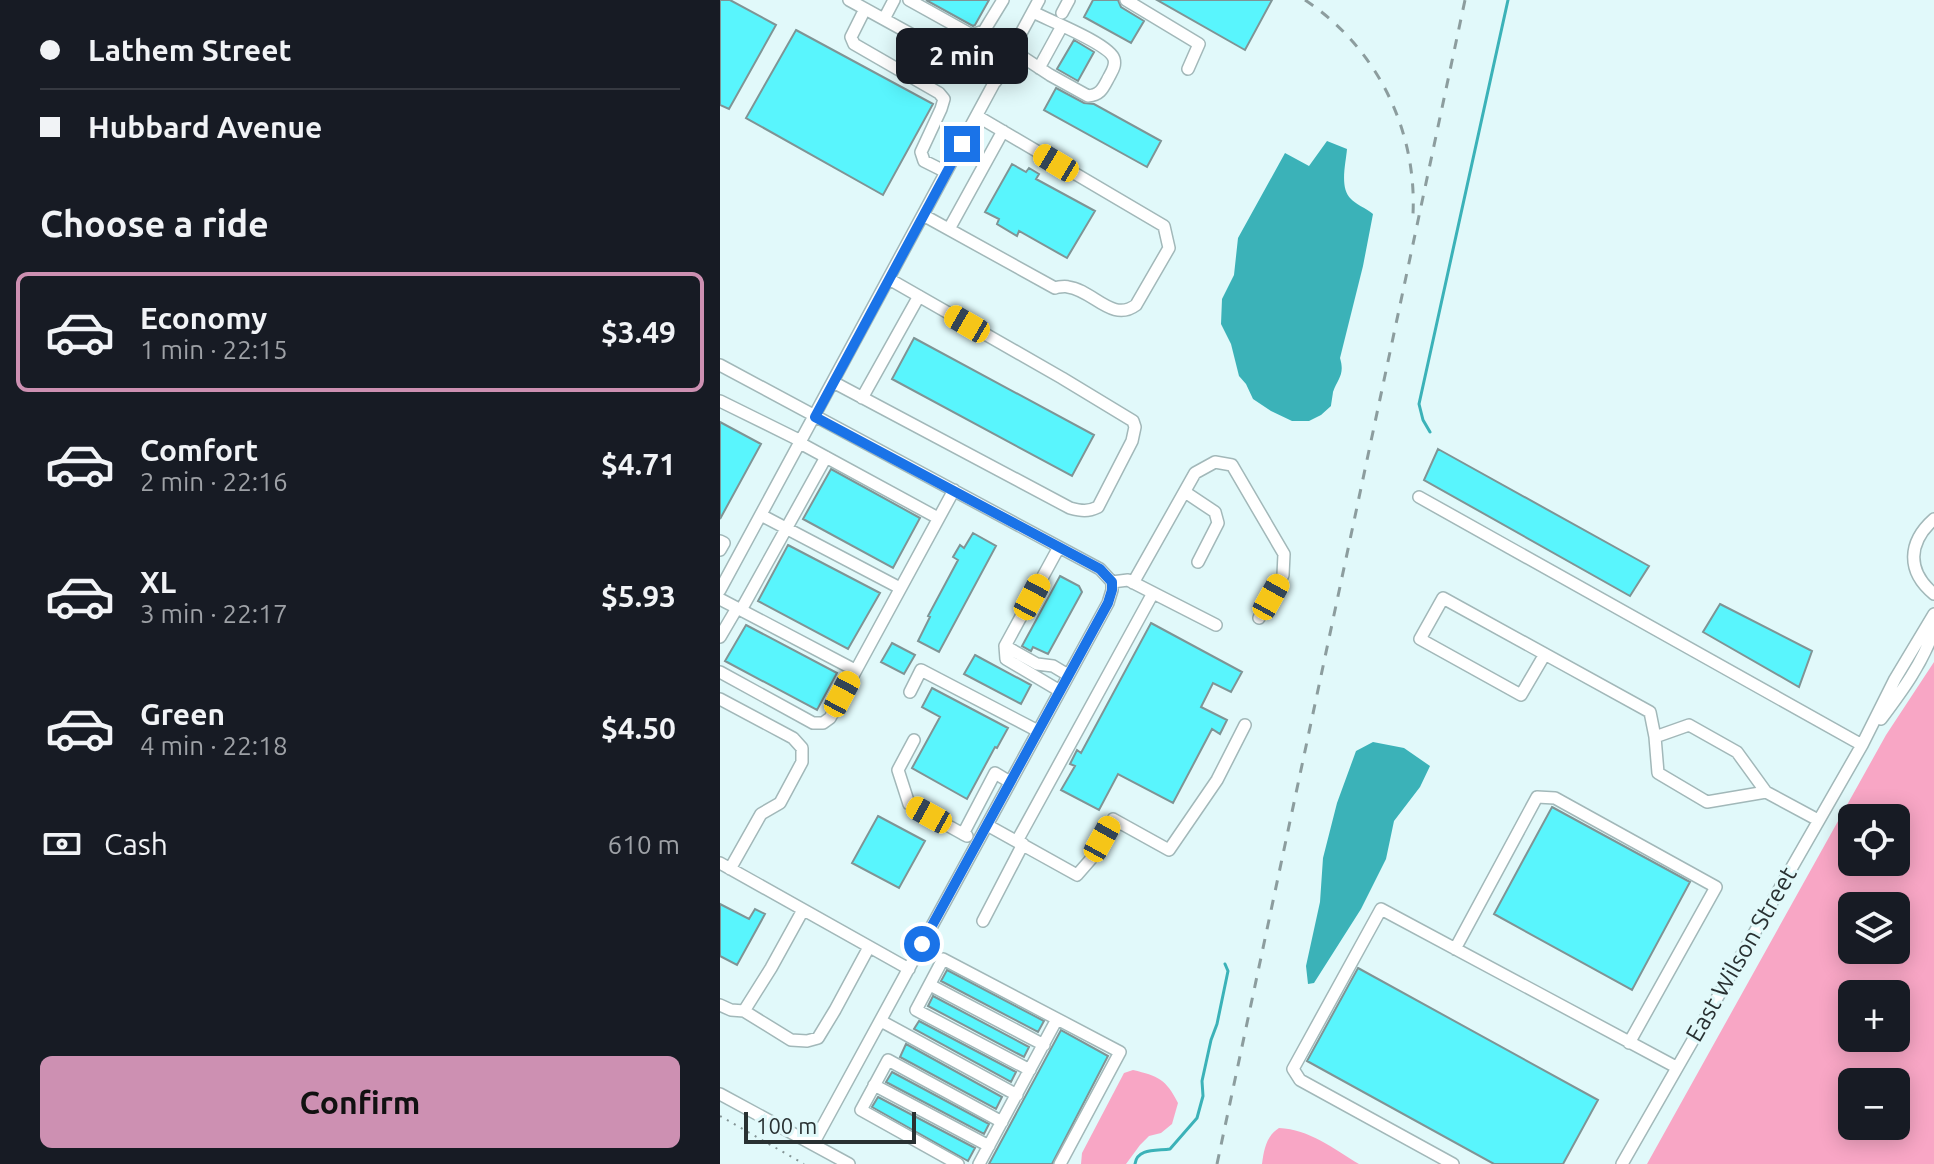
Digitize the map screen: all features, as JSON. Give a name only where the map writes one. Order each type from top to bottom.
[{"type":"street","points":[[849,0],[996,81]]},
{"type":"street","points":[[884,19],[894,0]]},
{"type":"street","points":[[909,0],[972,35],[984,31],[1003,0]]},
{"type":"street","points":[[720,590],[724,575],[815,417],[1039,0]]},
{"type":"street","points":[[1062,13],[1069,0]]},
{"type":"street","points":[[1126,0],[1199,44],[1188,69]]},
{"type":"street","points":[[865,9],[851,37],[854,44],[939,93],[944,99],[921,152],[924,161],[946,172]]},
{"type":"street","points":[[1012,50],[1088,96],[1101,92],[1115,67],[1114,58],[1101,45],[1033,12]]},
{"type":"street","points":[[1039,68],[1062,26]]},
{"type":"street","points":[[923,215],[1055,288],[1067,286],[1079,290],[1116,311],[1128,311],[1136,305],[1169,248],[1164,226],[977,116]]},
{"type":"street","points":[[949,229],[1003,131]]},
{"type":"street","points":[[833,382],[1070,508],[1082,512],[1098,507],[1132,441],[1133,421],[889,279]]},
{"type":"street","points":[[862,398],[919,296]]},
{"type":"street","points":[[720,365],[1100,569],[1112,582],[1108,603],[813,1144]]},
{"type":"street","points":[[720,401],[938,518]]},
{"type":"street","points":[[720,637],[826,457]]},
{"type":"street","points":[[1133,583],[1195,473],[1215,462],[1232,465],[1284,554],[1283,575],[1259,618]]},
{"type":"street","points":[[720,672],[813,723],[823,723],[830,718],[954,490]]},
{"type":"street","points":[[1185,492],[1215,512],[1218,523],[1198,562]]},
{"type":"street","points":[[1419,497],[1862,745]]},
{"type":"street","points":[[761,515],[900,588]]},
{"type":"street","points":[[1934,519],[1916,541],[1913,555],[1923,584],[1934,594]]},
{"type":"street","points":[[720,541],[724,543],[720,550]]},
{"type":"street","points":[[1059,547],[1005,646],[1006,659],[1060,691]]},
{"type":"street","points":[[1112,582],[1128,580],[1216,625]]},
{"type":"street","points":[[983,921],[1020,842],[1153,593]]},
{"type":"street","points":[[1545,654],[1521,695],[1420,639],[1443,598],[1545,654],[1650,712],[1658,773],[1707,802],[1766,792]]},
{"type":"street","points":[[720,599],[855,670]]},
{"type":"street","points":[[1862,745],[1895,679],[1934,614]]},
{"type":"street","points":[[1862,745],[1907,683],[1934,630]]},
{"type":"street","points":[[1005,646],[1037,664],[1053,666],[1068,675]]},
{"type":"street","points":[[910,692],[921,670],[1038,731]]},
{"type":"street","points":[[720,699],[793,738],[802,748],[802,762],[780,803],[761,814],[725,866],[909,969]]},
{"type":"street","points":[[987,825],[1077,875],[1091,859],[1113,819],[1169,850],[1217,780],[1245,725]]},
{"type":"street","points":[[1655,737],[1689,725],[1737,752],[1766,792],[1818,820]]},
{"type":"street","points":[[914,740],[898,770],[909,804],[978,842]]},
{"type":"street","name":"East Wilson Street","points":[[1622,1164],[1862,745]]},
{"type":"street","points":[[963,834],[995,773],[1010,782]]},
{"type":"street","points":[[1455,949],[1537,797],[1555,798],[1716,887],[1629,1043]]},
{"type":"street","points":[[1453,1164],[1300,1080],[1293,1069],[1381,909],[1676,1067]]},
{"type":"street","points":[[744,1011],[803,910]]},
{"type":"street","points":[[720,1005],[744,1011],[791,1040],[818,1038],[869,947]]},
{"type":"street","points":[[1030,1070],[916,1010],[943,959],[1120,1052],[1060,1164]]},
{"type":"street","points":[[930,985],[1044,1045]]},
{"type":"street","points":[[979,1164],[1057,1019]]},
{"type":"street","points":[[881,1021],[1017,1095]]},
{"type":"street","points":[[958,1164],[861,1110],[888,1060],[1002,1122]]},
{"type":"street","points":[[874,1085],[989,1146]]},
{"type":"street","points":[[720,1094],[849,1164]]},
{"type":"path","points":[[720,1116],[804,1164]]},
{"type":"shaded area","points":[[1934,662],[1934,1164],[1647,1164],[1838,821],[1838,876],[1910,876],[1910,804],[1848,804],[1886,735]]},
{"type":"shaded area","points":[[1133,1070],[1155,1077],[1169,1089],[1178,1103],[1172,1124],[1161,1133],[1149,1136],[1126,1164],[1081,1164],[1082,1153],[1124,1073]]},
{"type":"shaded area","points":[[1279,1128],[1311,1136],[1359,1164],[1262,1164],[1268,1139]]},
{"type":"water","points":[[1327,141],[1347,149],[1344,175],[1347,194],[1373,214],[1340,358],[1341,373],[1331,406],[1309,421],[1292,421],[1253,399],[1239,376],[1231,344],[1221,324],[1222,299],[1234,275],[1238,238],[1285,153],[1309,166]]},
{"type":"water","points":[[1373,742],[1404,748],[1430,766],[1420,787],[1394,821],[1386,859],[1361,909],[1314,983],[1308,984],[1306,966],[1320,902],[1323,858],[1337,803],[1356,751]]},
{"type":"building","points":[[720,0],[730,0],[776,25],[729,109],[720,105]]},
{"type":"building","points":[[926,0],[989,0],[973,26]]},
{"type":"building","points":[[1093,0],[1118,0],[1121,7],[1144,21],[1131,43],[1084,17]]},
{"type":"building","points":[[1157,0],[1272,0],[1245,50]]},
{"type":"building","points":[[796,30],[933,104],[883,195],[746,118]]},
{"type":"building","points":[[1074,40],[1094,52],[1078,81],[1057,69]]},
{"type":"building","points":[[1056,88],[1084,103],[1094,104],[1161,141],[1147,167],[1044,110]]},
{"type":"building","points":[[1012,164],[1026,172],[1029,168],[1039,174],[1036,179],[1095,211],[1067,258],[1019,231],[1017,236],[997,224],[999,219],[985,212]]},
{"type":"building","points":[[914,338],[1094,435],[1072,476],[892,379]]},
{"type":"building","points":[[720,422],[761,444],[720,519]]},
{"type":"building","points":[[1438,449],[1649,566],[1630,596],[1424,480]]},
{"type":"building","points":[[831,469],[920,518],[893,568],[803,519]]},
{"type":"building","points":[[973,533],[996,546],[939,652],[918,641],[958,560],[953,557],[960,545],[964,548]]},
{"type":"building","points":[[788,545],[880,593],[848,649],[758,601]]},
{"type":"building","points":[[1060,576],[1079,586],[1082,592],[1048,654],[1033,647],[1031,651],[1022,646]]},
{"type":"building","points":[[1720,604],[1812,651],[1799,687],[1703,632]]},
{"type":"building","points":[[1151,623],[1242,672],[1231,692],[1213,683],[1201,707],[1227,720],[1220,734],[1212,729],[1173,803],[1118,774],[1099,810],[1061,790],[1075,766],[1070,764],[1077,750],[1081,753]]},
{"type":"building","points":[[746,625],[837,673],[817,710],[725,661]]},
{"type":"building","points":[[892,643],[915,655],[904,674],[881,662]]},
{"type":"building","points":[[975,655],[1031,685],[1021,704],[964,674]]},
{"type":"building","points":[[932,688],[1008,728],[967,799],[912,768],[940,717],[922,707]]},
{"type":"building","points":[[1552,807],[1690,882],[1632,990],[1494,914]]},
{"type":"building","points":[[878,816],[925,841],[899,888],[852,863]]},
{"type":"building","points":[[720,904],[749,919],[755,909],[765,914],[737,965],[720,956]]},
{"type":"building","points":[[1358,968],[1598,1100],[1563,1164],[1494,1164],[1307,1061]]},
{"type":"building","points":[[947,970],[1044,1021],[1038,1032],[941,981]]},
{"type":"building","points":[[933,996],[1029,1047],[1024,1057],[928,1006]]},
{"type":"building","points":[[919,1021],[1016,1072],[1011,1082],[914,1029]]},
{"type":"building","points":[[1061,1030],[1108,1056],[1052,1164],[989,1164]]},
{"type":"building","points":[[906,1044],[1002,1097],[996,1109],[900,1057]]},
{"type":"building","points":[[892,1072],[989,1124],[984,1134],[886,1082]]},
{"type":"building","points":[[878,1097],[975,1148],[968,1161],[872,1107]]},
{"type":"waterway","points":[[1430,432],[1419,404],[1508,0]]},
{"type":"waterway","points":[[1135,1164],[1139,1155],[1170,1149],[1197,1118],[1203,1096],[1202,1081],[1228,971],[1225,964]]},
{"type":"railway","points":[[1305,0],[1352,41],[1387,93],[1408,151],[1413,214]]},
{"type":"railway","points":[[1217,1164],[1465,0]]},
{"type":"route","points":[[922,944],[1108,603],[1112,590],[1112,582],[1100,569],[815,417],[962,144]]}]
